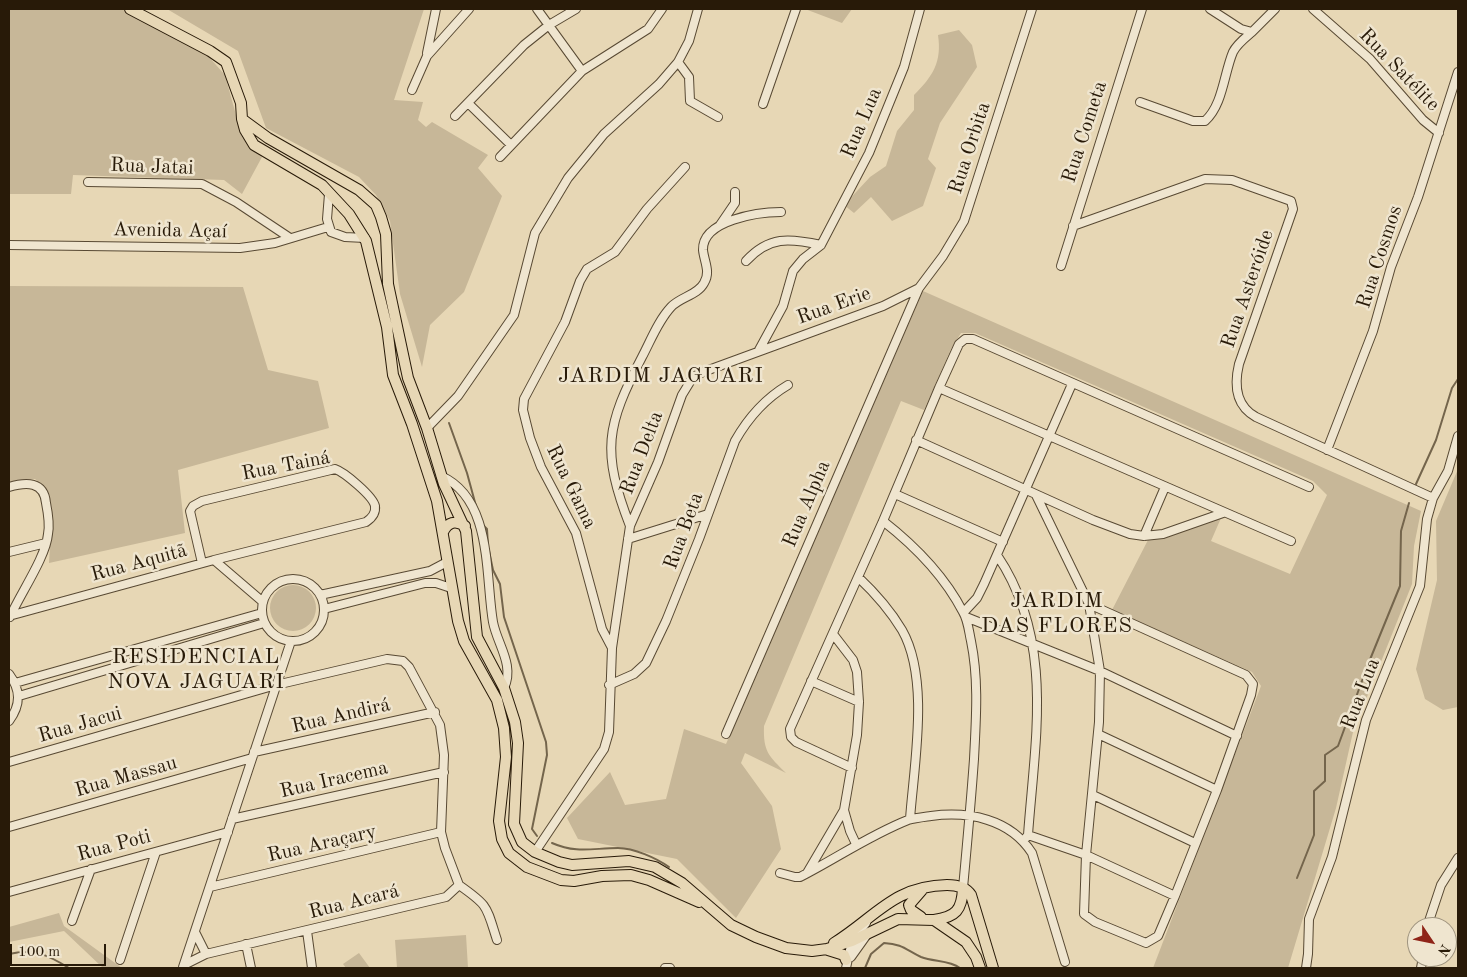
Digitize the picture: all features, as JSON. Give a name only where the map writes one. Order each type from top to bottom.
[{"type":"main road","points":[[130,9],[210,51],[226,62],[241,103],[245,130],[254,145],[322,185],[349,214],[365,238],[387,327],[395,383],[410,417],[437,501],[458,621],[464,641],[497,700],[504,728],[506,757],[499,821],[502,838],[509,853],[527,867],[553,877],[574,881],[602,876],[631,875],[705,904]]},
{"type":"main road","points":[[242,118],[268,138],[359,190],[376,205],[385,229],[388,284],[408,378],[427,428],[441,476],[465,526],[478,640],[504,688],[516,722],[518,743],[514,824],[522,842],[536,852],[559,862],[582,865],[630,861],[655,867],[682,883],[731,925],[786,948],[825,950],[844,954],[846,966]]},
{"type":"main road","points":[[322,185],[324,179],[332,179],[350,190],[359,190]]},
{"type":"main road","points":[[395,383],[408,378]]},
{"type":"main road","points":[[443,532],[447,525],[453,523],[465,526]]},
{"type":"main road","points":[[458,621],[468,623],[474,617]]},
{"type":"main road","points":[[509,853],[513,842],[522,842]]},
{"type":"main road","points":[[553,877],[560,871],[559,862]]},
{"type":"main road","points":[[825,950],[878,908],[900,896],[925,888],[951,885],[963,888],[971,895],[993,968]]},
{"type":"main road","points":[[923,918],[911,910],[909,905],[925,888]]},
{"type":"main road","points":[[825,950],[852,941],[898,919],[923,918],[934,920],[947,918],[958,912],[962,906],[963,888]]},
{"type":"main road","points":[[934,920],[966,942],[976,957],[980,968]]},
{"type":"street","points":[[412,90],[426,56],[436,9]]},
{"type":"street","points":[[426,56],[469,9]]},
{"type":"street","points":[[536,9],[582,71]]},
{"type":"street","points":[[455,116],[524,45],[549,25],[576,9]]},
{"type":"street","points":[[500,158],[582,71],[648,29],[662,9]]},
{"type":"street","points":[[427,428],[458,396],[514,314],[535,234],[568,178],[604,134],[659,84],[678,62],[689,41],[698,9]]},
{"type":"street","points":[[763,104],[796,9]]},
{"type":"street","name":"Rua Lua","points":[[821,245],[869,153],[904,67],[920,9]]},
{"type":"street","name":"Rua Orbita","points":[[919,288],[943,256],[964,222],[1032,9]]},
{"type":"street","name":"Rua Cometa","points":[[1061,266],[1142,9]]},
{"type":"street","points":[[1210,9],[1234,25],[1252,32]]},
{"type":"street","points":[[1140,102],[1193,122],[1205,121],[1213,112],[1234,51],[1275,9]]},
{"type":"street","name":"Rua Satélite","points":[[1313,9],[1370,60],[1423,120],[1439,133]]},
{"type":"street","points":[[678,62],[688,77],[690,102],[718,116]]},
{"type":"street","name":"Rua Cosmos","points":[[1327,450],[1373,332],[1392,267],[1439,133],[1458,72]]},
{"type":"street","points":[[468,103],[511,145]]},
{"type":"street","name":"Rua Gama","points":[[612,648],[602,629],[578,538],[541,467],[530,438],[523,410],[524,399],[565,322],[580,280],[587,269],[615,252],[647,209],[685,167]]},
{"type":"street","name":"Rua Asteróide","points":[[1073,226],[1205,179],[1232,180],[1291,201],[1293,209],[1239,364],[1236,385],[1240,401],[1247,412],[1433,498]]},
{"type":"street","name":"Rua Jatai","points":[[88,182],[202,184],[236,202],[290,238]]},
{"type":"street","points":[[630,526],[619,495],[613,468],[610,445],[614,419],[633,374],[671,307],[696,291],[706,282],[708,270],[704,244],[706,237],[718,227],[735,203],[735,192]]},
{"type":"street","points":[[329,194],[328,227],[339,236],[365,238]]},
{"type":"street","points":[[718,227],[747,216],[766,212],[782,212]]},
{"type":"street","name":"Avenida Açaí","points":[[9,245],[240,248],[290,238],[328,227]]},
{"type":"street","points":[[746,261],[754,252],[776,241],[786,239],[821,245]]},
{"type":"street","points":[[759,350],[783,306],[790,278],[796,266],[821,245]]},
{"type":"street","name":"Rua Erie","points":[[759,350],[883,306],[919,288]]},
{"type":"street","name":"Rua Alpha","points":[[726,734],[919,288]]},
{"type":"street","points":[[852,768],[804,747],[791,737],[790,729],[884,521],[916,440],[959,344],[969,338],[1309,487]]},
{"type":"street","name":"Rua Delta","points":[[612,648],[630,526],[658,462],[688,384],[703,372],[759,350]]},
{"type":"street","name":"Rua Beta","points":[[609,685],[634,674],[646,663],[666,622],[742,427],[776,392],[788,384]]},
{"type":"street","points":[[965,614],[977,598],[1027,490],[1072,384]]},
{"type":"street","points":[[939,388],[1290,541]]},
{"type":"street","name":"Rua Lua","points":[[1306,968],[1311,914],[1332,857],[1366,720],[1420,586],[1424,535],[1433,498],[1448,471],[1458,436]]},
{"type":"street","points":[[916,440],[1036,495],[1130,534],[1144,536],[1163,534],[1223,513]]},
{"type":"street","name":"Rua Tainá","points":[[202,563],[190,511],[193,506],[202,501],[335,469],[348,477],[375,505],[372,517],[366,522],[214,560]]},
{"type":"street","points":[[441,476],[452,481],[476,515],[487,567],[494,624],[503,646],[509,672],[504,688]]},
{"type":"street","points":[[9,487],[23,483],[33,484],[45,494],[48,518],[46,543],[9,617]]},
{"type":"street","points":[[1144,536],[1165,487]]},
{"type":"street","points":[[894,494],[1003,542]]},
{"type":"street","points":[[1036,495],[1089,604],[1100,671],[1098,734],[1086,855],[1084,914],[1095,922],[1140,942],[1150,942],[1158,936],[1175,896],[1217,790],[1253,688],[1249,677],[1089,604]]},
{"type":"street","points":[[628,539],[708,514]]},
{"type":"street","points":[[884,521],[910,542],[933,567],[965,614],[974,654],[977,695],[970,816],[963,888]]},
{"type":"street","points":[[9,552],[46,543]]},
{"type":"street","points":[[997,555],[1013,579],[1022,600],[1034,645],[1038,686],[1026,838],[1036,862],[1065,962]]},
{"type":"street","name":"Rua Aquitã","points":[[9,617],[214,560],[263,602]]},
{"type":"street","points":[[320,595],[430,571],[447,562]]},
{"type":"street","points":[[858,577],[885,604],[902,631],[917,675],[918,711],[910,819]]},
{"type":"street","points":[[290,579],[308,582],[320,595],[324,609],[320,626],[315,632],[299,641],[290,642],[275,636],[264,623],[262,613],[263,602],[273,586],[290,579]]},
{"type":"street","points":[[324,609],[430,582],[451,588]]},
{"type":"street","points":[[15,683],[262,613]]},
{"type":"street","points":[[965,614],[1034,645],[1100,671],[1237,736]]},
{"type":"street","points":[[19,696],[264,623]]},
{"type":"street","points":[[807,873],[844,810],[852,768],[859,702],[857,672],[853,660],[833,634]]},
{"type":"street","name":"Rua Acará","points":[[183,967],[290,642]]},
{"type":"street","points":[[137,648],[140,660]]},
{"type":"street","points":[[536,852],[604,749],[609,732],[609,685],[612,648]]},
{"type":"street","points":[[276,685],[387,659],[396,659],[409,667],[435,712],[444,738],[441,832],[445,848],[459,885],[482,901],[487,908],[497,940]]},
{"type":"street","points":[[9,674],[15,683],[19,696],[18,705],[9,721]]},
{"type":"street","points":[[812,682],[859,702]]},
{"type":"street","name":"Rua Jacui","points":[[9,762],[276,685]]},
{"type":"street","name":"Rua Andirá","points":[[253,755],[435,712]]},
{"type":"street","points":[[1098,734],[1217,790]]},
{"type":"street","name":"Rua Massau","points":[[9,827],[253,755]]},
{"type":"street","name":"Rua Iracema","points":[[232,819],[444,772]]},
{"type":"street","points":[[1093,795],[1196,843]]},
{"type":"street","points":[[844,810],[850,832],[856,844]]},
{"type":"street","points":[[780,873],[797,878],[856,844],[910,819],[943,815],[970,816],[995,822],[1026,838],[1086,855],[1175,896]]},
{"type":"street","name":"Rua Poti","points":[[9,892],[228,832]]},
{"type":"street","name":"Rua Araçary","points":[[210,887],[441,832]]},
{"type":"street","points":[[120,960],[156,852]]},
{"type":"street","points":[[1430,917],[1441,885],[1458,858]]},
{"type":"street","points":[[72,921],[91,869]]},
{"type":"street","name":"Rua Acará","points":[[183,967],[206,954],[446,896],[459,885]]},
{"type":"street","points":[[846,966],[852,941],[878,908]]},
{"type":"street","points":[[307,931],[312,968]]},
{"type":"street","points":[[195,932],[206,954]]},
{"type":"street","points":[[846,966],[856,947],[868,934]]},
{"type":"street","points":[[246,944],[251,968]]},
{"type":"street","points":[[665,968],[670,968]]},
{"type":"shaded area","points":[[9,9],[121,9],[145,19],[208,56],[225,75],[242,137],[262,157],[242,194],[224,180],[73,175],[71,194],[9,194]]},
{"type":"shaded area","points":[[167,9],[424,9],[394,100],[423,102],[418,120],[426,127],[432,122],[488,155],[478,168],[502,196],[464,292],[430,325],[422,367],[400,294],[390,221],[376,195],[359,177],[266,128],[238,51]]},
{"type":"shaded area","points":[[805,9],[852,9],[842,23]]},
{"type":"shaded area","points":[[959,30],[972,45],[977,67],[940,123],[928,159],[936,168],[923,206],[892,221],[871,197],[854,213],[844,205],[870,177],[886,166],[897,131],[914,110],[914,95],[935,68],[939,53],[938,35]]},
{"type":"shaded area","points":[[9,286],[243,287],[268,370],[318,381],[329,428],[178,470],[185,533],[49,563],[52,509],[47,489],[35,479],[9,482]]},
{"type":"shaded area","points":[[923,291],[1421,511],[1414,546],[1412,584],[1353,732],[1336,808],[1288,968],[1153,968],[1261,686],[1252,672],[1112,610],[1148,540],[1221,518],[1211,541],[1290,574],[1327,495],[1313,481],[975,333],[961,333],[951,349],[924,410],[901,401],[764,726],[768,753],[786,773],[745,753],[741,763],[772,806],[781,849],[736,918],[677,859],[578,839],[567,818],[610,772],[625,805],[666,799],[684,729],[726,744]]},
{"type":"shaded area","points":[[1458,469],[1458,707],[1443,710],[1425,699],[1416,669],[1437,580],[1436,521]]},
{"type":"shaded area","points":[[293,585],[306,589],[312,595],[316,608],[312,621],[306,627],[293,631],[280,627],[274,621],[270,608],[274,595],[280,589]]},
{"type":"shaded area","points":[[59,913],[64,926],[122,968],[103,968],[64,931],[9,942],[9,927]]},
{"type":"shaded area","points":[[466,935],[468,968],[397,968],[395,940]]},
{"type":"shaded area","points":[[359,953],[370,968],[346,968],[343,964]]},
{"type":"waterway","points":[[1416,484],[1436,440],[1452,388],[1458,379]]},
{"type":"waterway","points":[[449,423],[467,473],[476,506]]},
{"type":"waterway","points":[[1297,878],[1314,835],[1314,791],[1325,781],[1325,755],[1338,746],[1400,586],[1401,531],[1409,503]]},
{"type":"waterway","points":[[483,525],[487,529],[488,546]]},
{"type":"waterway","points":[[489,551],[493,570],[500,584],[504,617],[546,742],[547,755],[532,829],[537,836]]},
{"type":"waterway","points":[[552,843],[585,850],[624,848],[651,857],[669,867]]},
{"type":"waterway","points":[[865,968],[871,954],[884,943],[900,946],[921,957],[956,965],[960,968]]},
{"type":"waterway","points":[[9,954],[33,952],[54,959],[69,968]]},
{"type":"district","name":"JARDIM JAGUARI","points":[[661,376]]},
{"type":"district","name":"JARDIM DAS FLORES","points":[[1057,614]]},
{"type":"district","name":"RESIDENCIAL NOVA JAGUARI","points":[[196,670]]}]
